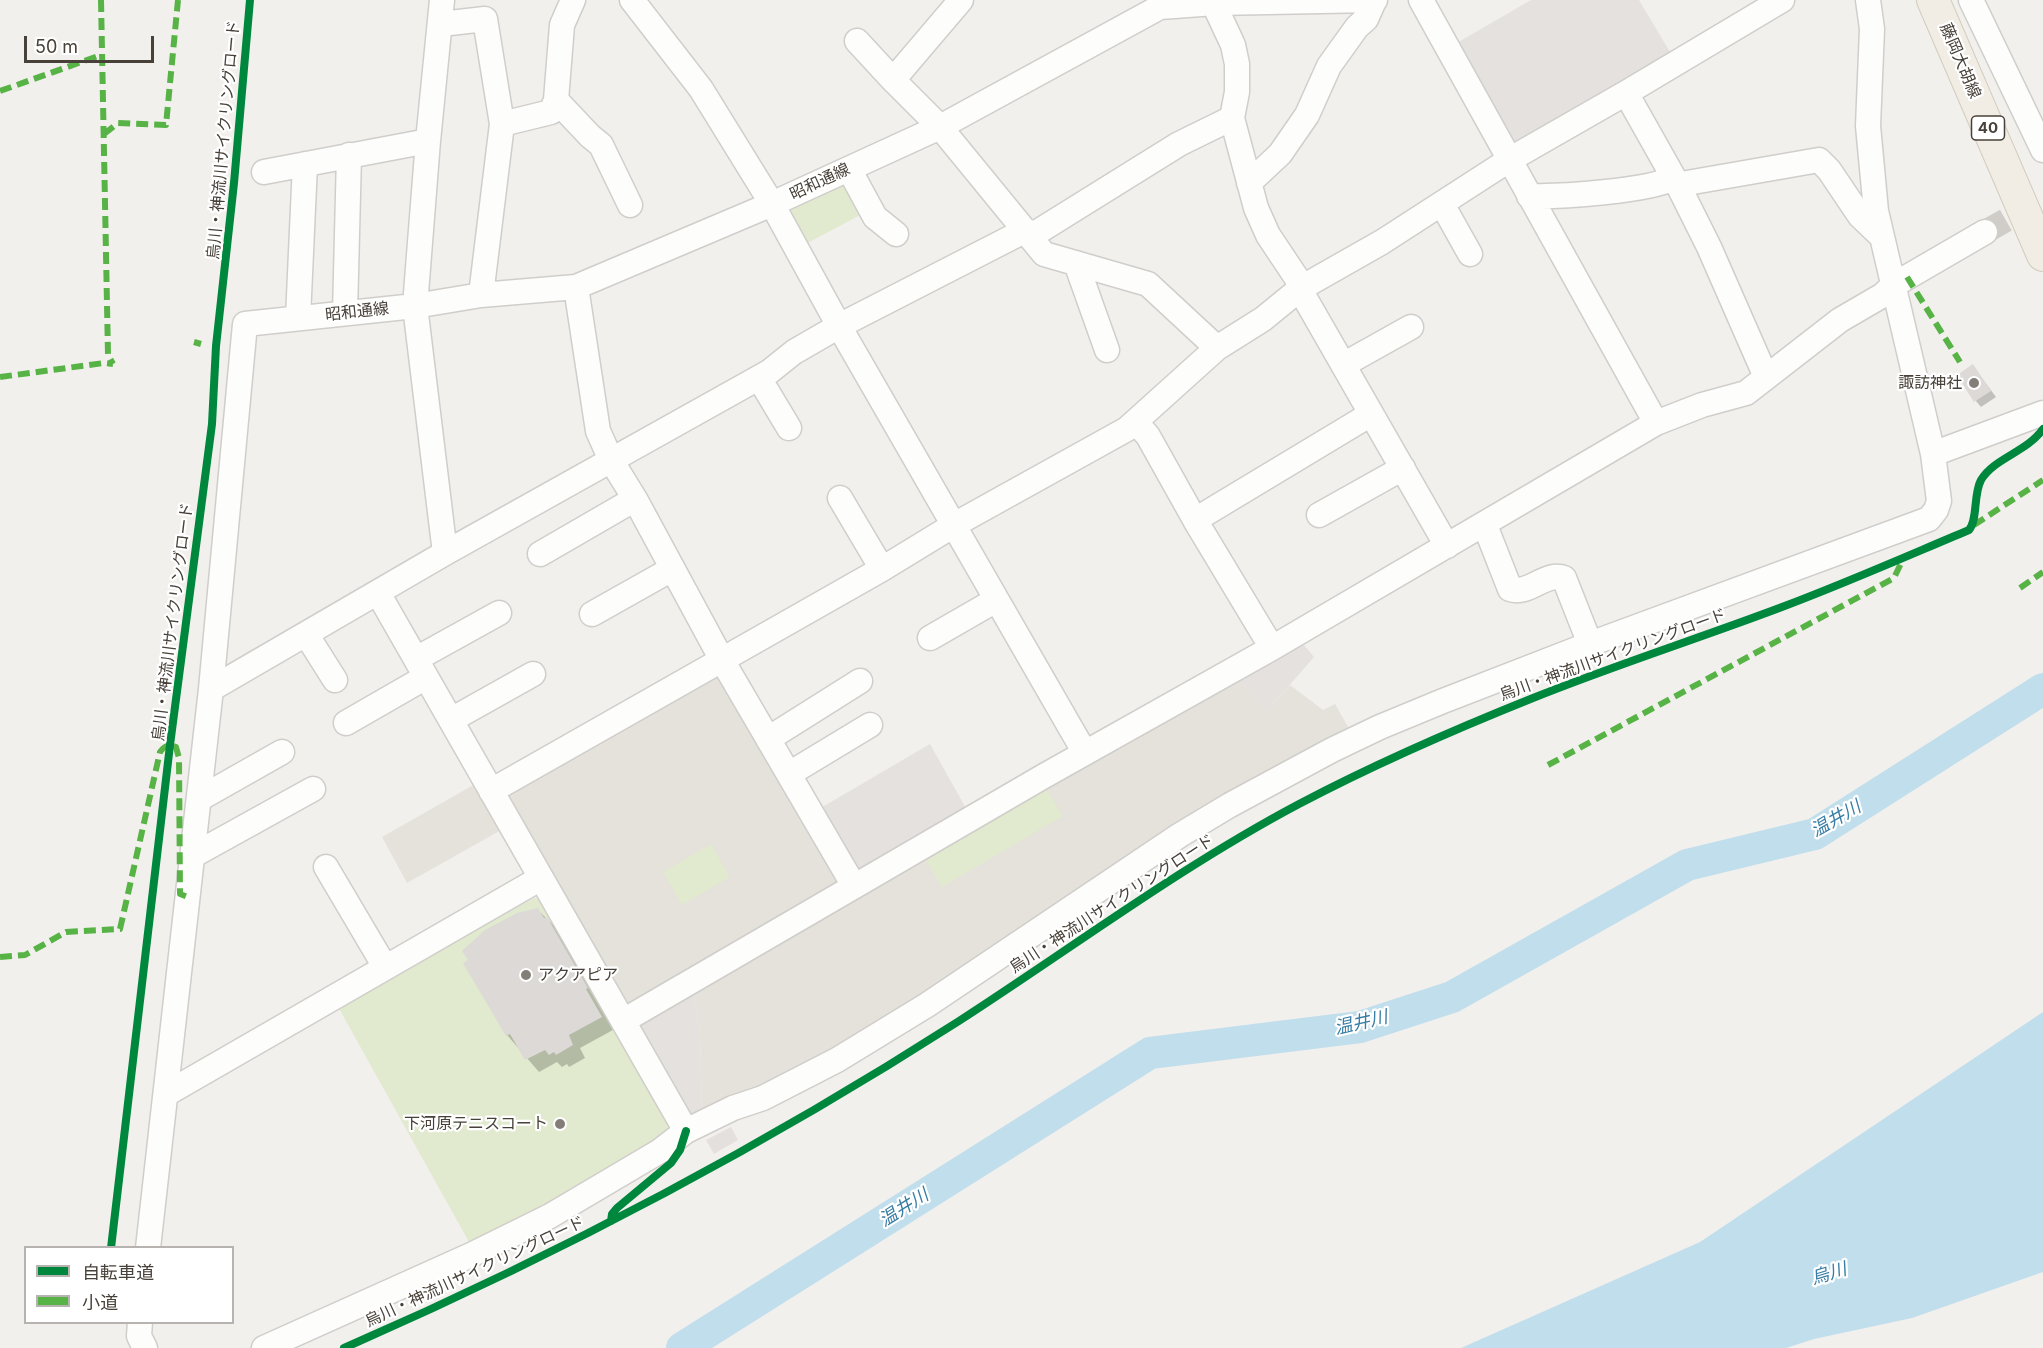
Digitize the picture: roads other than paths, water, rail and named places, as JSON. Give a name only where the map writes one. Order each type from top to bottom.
[{"type":"main road","name":"藤岡大胡線","points":[[1933,0],[2043,255]]},
{"type":"street","points":[[442,0],[415,306],[445,553]]},
{"type":"street","points":[[502,124],[551,112],[556,100],[562,25],[573,0]]},
{"type":"street","points":[[893,80],[961,0]]},
{"type":"street","points":[[1421,0],[1656,423]]},
{"type":"street","points":[[491,790],[882,569],[954,525],[1127,429],[1217,348],[1256,324],[1300,288],[1382,242],[1509,159],[1626,93],[1782,0]]},
{"type":"street","points":[[264,1348],[471,1255],[550,1216],[660,1151],[686,1131],[733,1108],[762,1098],[837,1060],[927,1005],[1180,835],[1287,773],[1380,727],[1590,644],[1929,519],[1940,501],[1934,454],[1892,286],[1876,211],[1868,126],[1872,29],[1868,0]]},
{"type":"street","points":[[1971,0],[2043,150]]},
{"type":"street","points":[[1214,1],[1233,45],[1237,64],[1237,92],[1232,118],[1256,208],[1268,235],[1296,277],[1343,365],[1447,546]]},
{"type":"street","name":"昭和通線","points":[[211,689],[245,324],[415,306],[481,295],[576,287],[771,204],[940,127],[1160,7],[1214,1],[1375,1]]},
{"type":"street","points":[[1249,183],[1281,154],[1307,114],[1329,66],[1356,27],[1366,19],[1375,1]]},
{"type":"street","points":[[639,2],[701,89],[771,204],[1084,753]]},
{"type":"street","points":[[441,24],[485,19],[502,124],[481,295]]},
{"type":"street","points":[[856,41],[940,127],[1044,254],[1148,284],[1217,348]]},
{"type":"street","points":[[1626,93],[1709,247],[1766,376]]},
{"type":"street","points":[[556,100],[601,145],[630,205]]},
{"type":"street","points":[[148,1246],[211,689],[445,553],[759,378],[794,352],[839,326],[1024,231],[1036,233],[1179,144],[1232,118]]},
{"type":"street","points":[[264,172],[428,141]]},
{"type":"street","points":[[345,314],[349,155]]},
{"type":"street","points":[[1529,196],[1633,188],[1665,182],[1687,183],[1819,160],[1829,170],[1860,216],[1880,235]]},
{"type":"street","points":[[298,318],[304,164]]},
{"type":"street","points":[[849,169],[875,217],[896,234]]},
{"type":"street","points":[[1442,204],[1470,254]]},
{"type":"street","points":[[623,1021],[1084,753],[1272,648],[1656,423],[1702,405],[1746,393],[1840,320],[1883,295],[1892,286],[1985,232]]},
{"type":"street","points":[[1076,263],[1107,350]]},
{"type":"street","points":[[576,287],[598,431],[611,460],[635,499],[722,660],[854,886]]},
{"type":"street","points":[[1343,365],[1411,327]]},
{"type":"street","points":[[759,378],[789,428]]},
{"type":"street","points":[[1934,454],[2043,413]]},
{"type":"street","points":[[1195,520],[1371,414]]},
{"type":"street","points":[[1136,422],[1148,436],[1195,520],[1272,648]]},
{"type":"street","points":[[1319,515],[1403,468]]},
{"type":"street","points":[[840,498],[882,569]]},
{"type":"street","points":[[540,554],[635,499]]},
{"type":"street","points":[[1483,525],[1488,532],[1510,589],[1521,590],[1556,576],[1564,578],[1590,644]]},
{"type":"street","points":[[592,614],[672,568]]},
{"type":"street","points":[[378,593],[686,1131]]},
{"type":"street","points":[[930,638],[996,600]]},
{"type":"street","points":[[346,723],[499,613]]},
{"type":"street","points":[[306,634],[335,680]]},
{"type":"street","points":[[451,720],[533,674]]},
{"type":"street","points":[[768,739],[860,681]]},
{"type":"street","points":[[789,774],[870,725]]},
{"type":"street","points":[[199,799],[282,752]]},
{"type":"street","points":[[192,856],[314,789]]},
{"type":"street","points":[[326,867],[386,967]]},
{"type":"street","points":[[166,1094],[541,878]]},
{"type":"street","points":[[140,1324],[139,1336],[145,1348]]},
{"type":"water","name":"烏川","points":[[2043,1012],[2043,1272],[1912,1318],[1814,1339],[1786,1348],[1461,1348],[1700,1242]]},
{"type":"waterway","name":"温井川","points":[[682,1348],[1150,1053],[1360,1027],[1452,997],[1687,865],[1815,834],[2043,689]]},
{"type":"tunnel","points":[[1985,232],[2043,199]]},
{"type":"place","name":"諏訪神社","points":[[1974,383]]},
{"type":"place","name":"アクアピア","points":[[526,975]]},
{"type":"place","name":"下河原テニスコート","points":[[560,1124]]}]
